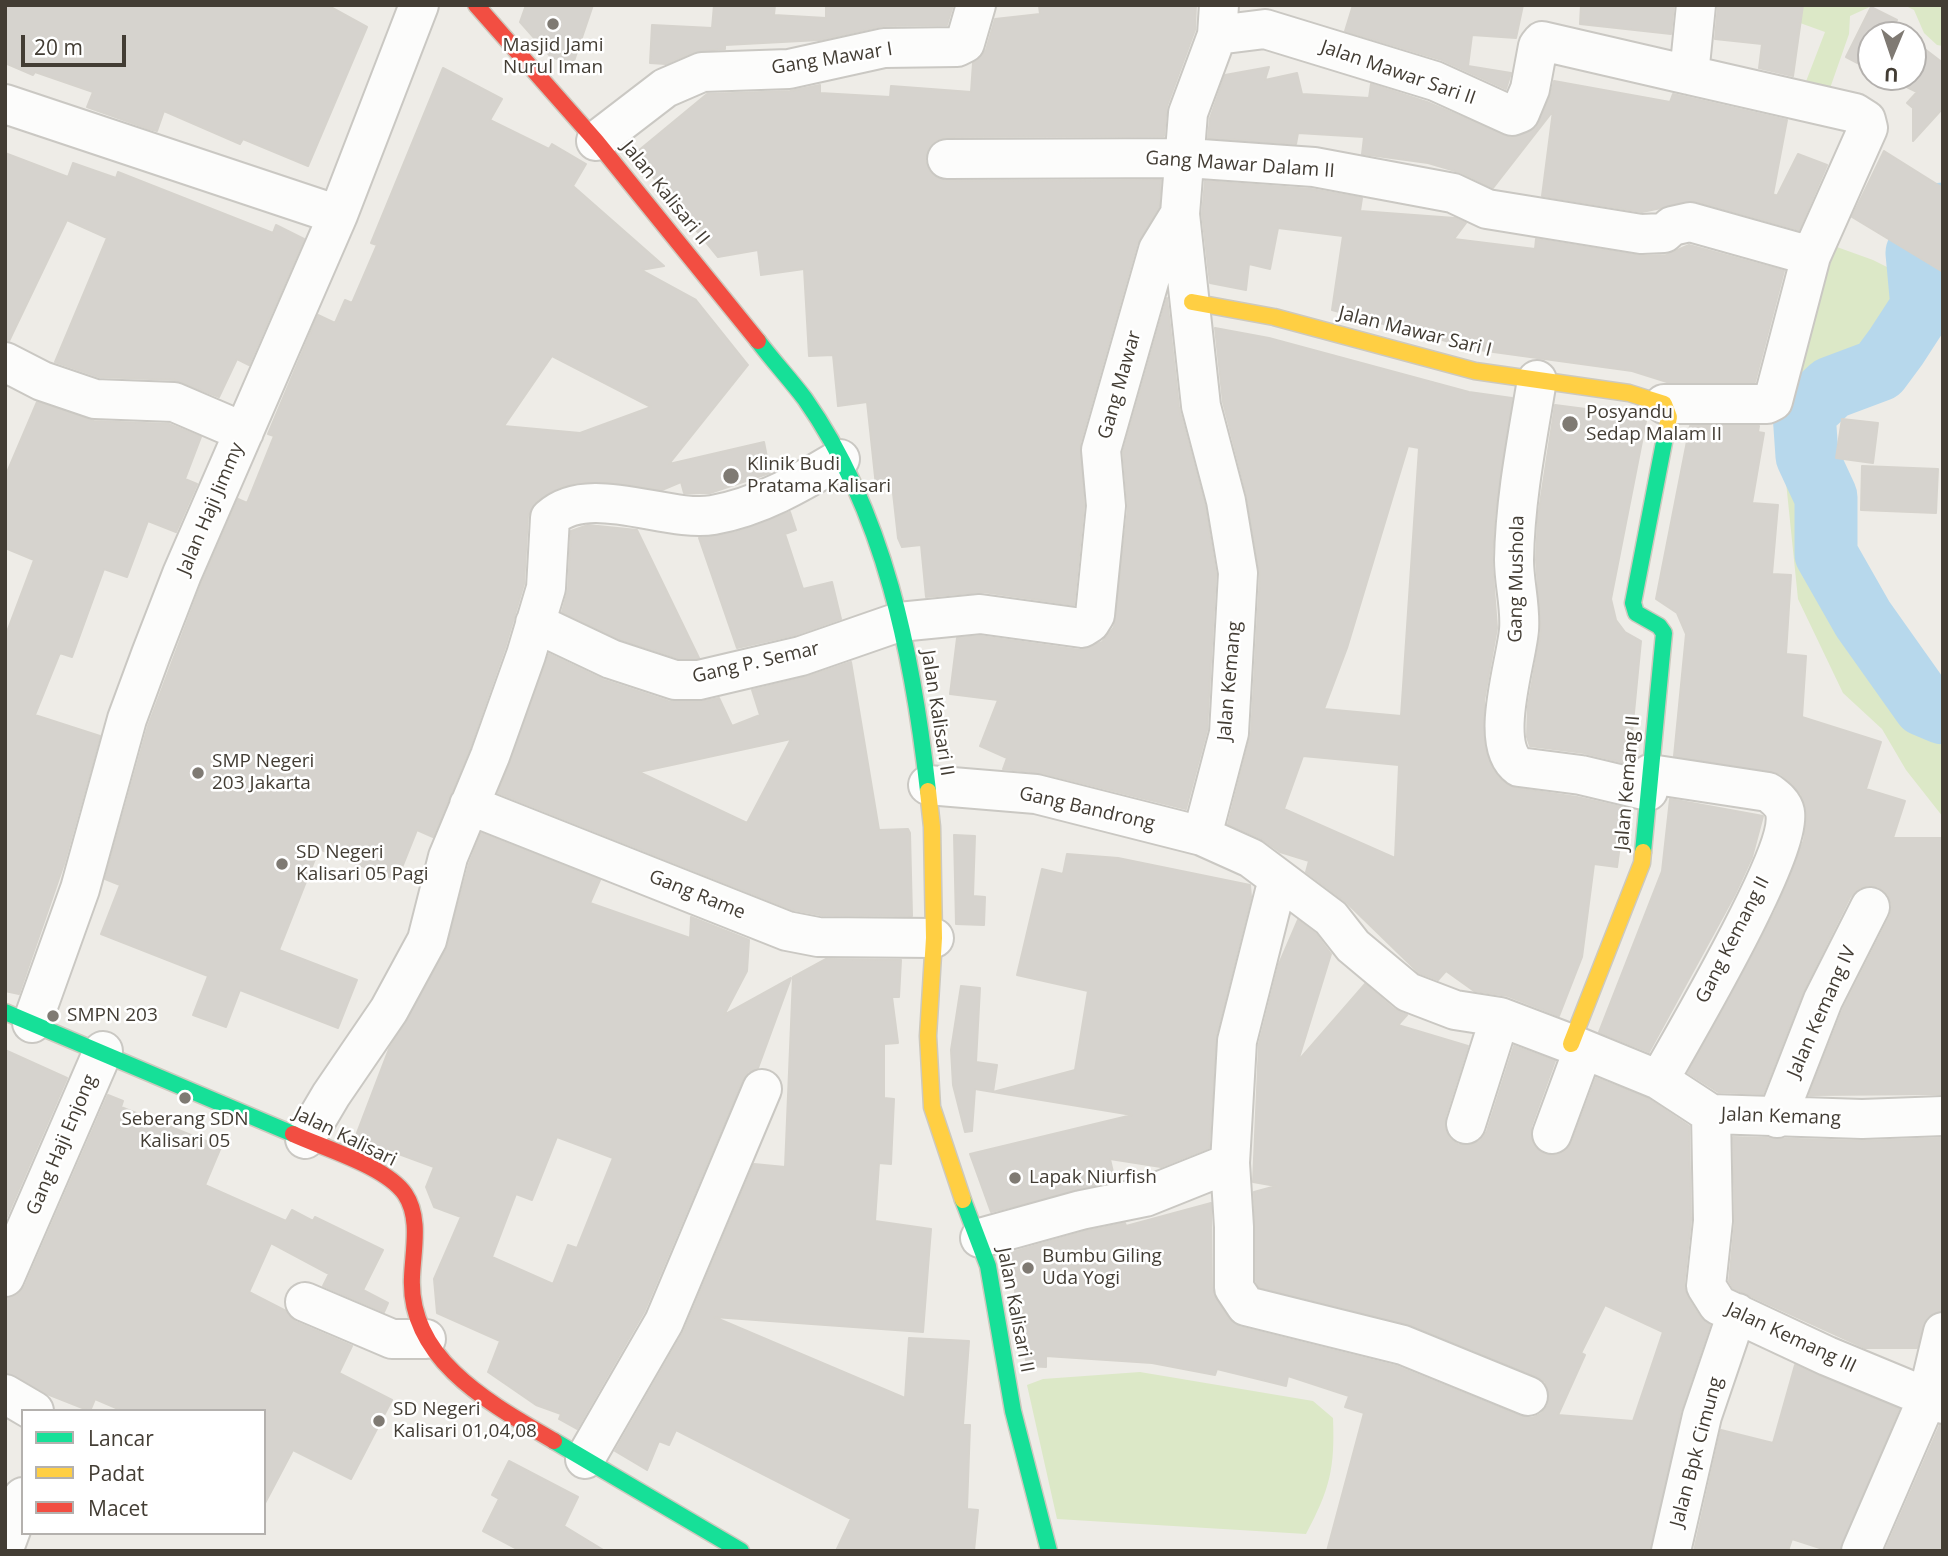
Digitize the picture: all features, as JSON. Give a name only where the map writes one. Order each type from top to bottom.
[{"type":"street","name":"Jalan Haji Jimmy","points":[[19,1018],[80,889],[127,719],[182,574],[338,215],[419,5]]},
{"type":"street","name":"Jalan Kalisari II","points":[[476,5],[596,141],[806,400],[840,459],[885,564],[918,704],[944,786],[934,865],[934,938],[928,1036],[932,1107],[943,1146],[980,1238],[994,1296],[1013,1411],[1049,1551]]},
{"type":"street","name":"Gang Mawar I","points":[[596,141],[665,88],[702,72],[789,69],[884,48],[957,47],[965,43],[976,5]]},
{"type":"street","points":[[1689,75],[1696,5]]},
{"type":"street","name":"Jalan Mawar Sari II","points":[[1218,20],[1265,29],[1434,81],[1512,116],[1520,113],[1525,101],[1538,46],[1542,41],[1855,113],[1866,120],[1868,128],[1811,256]]},
{"type":"street","name":"Jalan Kemang","points":[[1218,20],[1188,113],[1187,158],[1180,214],[1192,302],[1201,406],[1226,501],[1238,573],[1229,733],[1202,836],[1251,858],[1331,918],[1353,946],[1408,992],[1455,1010],[1500,1017],[1659,1080],[1711,1114],[1777,1118],[1943,1116]]},
{"type":"street","points":[[5,104],[338,215]]},
{"type":"street","name":"Gang Mawar Dalam II","points":[[947,159],[1187,158],[1314,167],[1453,192],[1487,209],[1641,234],[1664,233],[1672,226],[1690,222],[1811,256]]},
{"type":"street","name":"Gang Mawar","points":[[900,622],[979,614],[1065,628],[1082,628],[1090,623],[1094,615],[1106,506],[1101,450],[1158,250],[1180,214]]},
{"type":"street","points":[[1647,398],[1767,404],[1773,401],[1811,256]]},
{"type":"street","name":"Jalan Mawar Sari I","points":[[1192,302],[1274,317],[1475,371],[1647,398]]},
{"type":"street","points":[[5,362],[42,381],[94,399],[174,402],[244,432]]},
{"type":"street","name":"Gang Mushola","points":[[1537,380],[1519,483],[1514,562],[1520,628],[1506,715],[1504,748],[1511,762],[1519,767],[1649,783]]},
{"type":"street","name":"Jalan Kemang II","points":[[1577,1047],[1642,863],[1664,633],[1660,625],[1636,613],[1633,603],[1669,417],[1647,398]]},
{"type":"street","points":[[305,1139],[331,1095],[389,1010],[427,940],[448,856],[490,756],[546,588],[551,518],[559,510],[596,505],[646,507],[682,515],[713,515],[786,492],[840,459]]},
{"type":"street","name":"Gang P. Semar","points":[[535,623],[611,659],[675,680],[699,680],[801,656],[900,622]]},
{"type":"street","name":"Gang Kemang II","points":[[1649,783],[1768,792],[1780,802],[1785,814],[1784,827],[1761,890],[1659,1080]]},
{"type":"street","name":"Gang Bandrong","points":[[944,786],[1024,793],[1079,803],[1202,836]]},
{"type":"street","name":"Gang Rame","points":[[469,805],[787,931],[829,937],[934,938]]},
{"type":"street","points":[[1278,879],[1237,1041],[1230,1163],[1234,1288],[1246,1306],[1403,1345],[1528,1396]]},
{"type":"street","name":"Jalan Kemang IV","points":[[1777,1118],[1823,1000],[1870,907]]},
{"type":"street","points":[[1466,1124],[1500,1017]]},
{"type":"street","name":"Jalan Kalisari","points":[[19,1018],[103,1051],[305,1139],[374,1172],[404,1191],[413,1216],[410,1293],[418,1326],[426,1339],[469,1385],[514,1417],[720,1546]]},
{"type":"street","points":[[1552,1134],[1577,1047]]},
{"type":"street","name":"Gang Haji Enjong","points":[[5,1277],[103,1051]]},
{"type":"street","points":[[585,1459],[664,1322],[762,1089]]},
{"type":"street","name":"Jalan Kemang III","points":[[1711,1114],[1713,1221],[1706,1286],[1718,1305],[1935,1402]]},
{"type":"street","points":[[980,1238],[1081,1210],[1145,1197],[1230,1163]]},
{"type":"street","points":[[305,1302],[392,1339],[426,1339]]},
{"type":"street","name":"Jalan Bpk Cimung","points":[[1671,1551],[1702,1416],[1737,1313]]},
{"type":"street","points":[[1861,1551],[1935,1402],[1943,1332]]},
{"type":"street","points":[[5,1394],[31,1409]]},
{"type":"street","points":[[5,1546],[21,1502]]},
{"type":"green space","points":[[1795,5],[1874,5],[1850,16],[1849,34],[1828,94],[1805,84],[1825,32],[1789,19]]},
{"type":"green space","points":[[1904,5],[1943,5],[1943,46],[1937,45],[1927,36],[1927,21],[1919,21],[1914,10]]},
{"type":"green space","points":[[1823,242],[1873,260],[1903,275],[1910,294],[1901,326],[1874,365],[1822,392],[1796,412],[1809,490],[1821,510],[1821,554],[1827,582],[1847,607],[1874,661],[1902,702],[1914,727],[1943,746],[1943,817],[1906,770],[1882,729],[1843,693],[1798,599],[1781,433],[1780,390]]},
{"type":"green space","points":[[1140,1372],[1313,1401],[1333,1418],[1332,1465],[1326,1491],[1306,1534],[1057,1519],[1027,1385],[1043,1379]]},
{"type":"building","points":[[5,5],[327,5],[367,27],[308,166],[243,139],[240,144],[164,111],[157,131],[87,107],[93,92],[35,72],[33,75],[5,63]]},
{"type":"building","name":"Masjid Jami Nurul Iman","points":[[526,5],[593,5],[573,64],[551,57],[520,22]]},
{"type":"building","points":[[714,5],[775,5],[774,15],[826,18],[826,5],[953,5],[947,25],[883,26],[820,40],[725,45],[725,49],[694,52],[666,64],[650,63],[652,25],[712,28]]},
{"type":"building","points":[[1196,5],[1195,30],[1167,106],[1164,136],[947,137],[935,141],[928,149],[925,160],[929,171],[946,181],[1161,180],[1159,207],[1137,244],[1080,444],[1084,506],[1074,605],[983,592],[926,597],[921,545],[902,547],[898,538],[892,484],[876,486],[867,402],[838,406],[833,355],[809,356],[804,269],[761,275],[758,250],[718,257],[644,166],[638,151],[707,94],[790,91],[820,85],[820,93],[890,97],[891,86],[971,92],[973,63],[986,50],[995,19],[1040,14],[1039,6]]},
{"type":"building","points":[[1353,5],[1523,5],[1516,38],[1472,35],[1468,66],[1511,73],[1506,89],[1442,60],[1345,31]]},
{"type":"building","points":[[1581,5],[1674,5],[1671,34],[1580,24]]},
{"type":"building","points":[[1718,5],[1803,5],[1793,76],[1759,68],[1762,44],[1715,39]]},
{"type":"building","points":[[1871,7],[1897,20],[1896,21],[1864,21]]},
{"type":"building","points":[[1857,35],[1857,63],[1846,57]]},
{"type":"building","points":[[1927,51],[1943,63],[1943,108],[1913,141],[1913,108],[1907,103],[1917,92],[1915,91],[1927,91]]},
{"type":"building","points":[[1269,67],[1265,80],[1297,73],[1302,94],[1369,98],[1371,84],[1427,102],[1511,138],[1536,128],[1554,81],[1670,102],[1673,94],[1787,120],[1773,194],[1777,196],[1798,154],[1827,165],[1799,230],[1695,201],[1642,212],[1542,196],[1553,111],[1493,188],[1462,173],[1428,163],[1362,154],[1364,137],[1298,133],[1296,144],[1208,138],[1210,118],[1225,75]]},
{"type":"building","points":[[443,68],[502,99],[490,120],[549,149],[552,144],[586,164],[573,186],[664,266],[641,270],[696,300],[748,365],[669,464],[764,442],[770,473],[710,493],[684,493],[681,482],[662,490],[609,482],[585,482],[561,487],[538,500],[528,516],[524,584],[505,648],[470,748],[433,837],[417,830],[397,880],[319,849],[279,950],[357,980],[338,1028],[240,990],[226,1027],[193,1015],[208,976],[101,934],[120,885],[105,879],[148,726],[202,582],[238,499],[247,503],[274,436],[268,434],[318,315],[335,323],[345,300],[352,303],[377,245],[371,243]],"holes":[[[552,356],[651,407],[580,433],[504,426]]]},
{"type":"building","points":[[1884,151],[1943,188],[1943,272],[1852,217]]},
{"type":"building","points":[[5,153],[68,177],[73,163],[116,178],[118,172],[273,233],[276,225],[304,239],[249,365],[237,359],[219,397],[175,380],[99,377],[55,362],[107,238],[67,220],[9,341],[5,340]]},
{"type":"building","points":[[1205,181],[1311,189],[1362,198],[1360,211],[1455,218],[1466,223],[1454,239],[1535,249],[1536,239],[1642,256],[1666,255],[1689,245],[1784,271],[1755,382],[1667,382],[1632,371],[1479,350],[1332,310],[1343,236],[1278,228],[1270,269],[1249,264],[1246,290],[1210,283],[1202,214]]},
{"type":"building","points":[[1167,298],[1179,408],[1205,506],[1216,574],[1207,730],[1186,809],[1041,773],[1003,769],[1007,758],[980,746],[998,700],[950,694],[957,638],[980,636],[1080,650],[1102,642],[1114,627],[1128,508],[1123,452]]},
{"type":"building","points":[[1215,328],[1269,338],[1469,392],[1512,398],[1495,513],[1492,561],[1497,628],[1484,701],[1485,747],[1493,770],[1502,781],[1515,788],[1577,797],[1625,808],[1617,867],[1594,864],[1582,957],[1559,1016],[1508,996],[1474,991],[1446,971],[1438,980],[1419,973],[1347,903],[1306,872],[1309,861],[1280,852],[1260,838],[1228,824],[1251,734],[1260,574],[1247,496],[1223,402]],"holes":[[[1408,446],[1419,448],[1401,716],[1324,709],[1347,648]],[[1303,756],[1399,765],[1395,858],[1284,809]]]},
{"type":"building","points":[[37,402],[94,421],[169,424],[201,437],[185,479],[197,484],[176,532],[148,521],[127,577],[104,569],[72,657],[60,653],[35,715],[100,736],[64,864],[19,994],[5,991],[5,637],[34,560],[5,548],[5,477]]},
{"type":"building","points":[[1555,405],[1624,414],[1646,421],[1611,599],[1616,620],[1625,632],[1641,641],[1629,764],[1584,753],[1530,746],[1527,737],[1528,706],[1541,631],[1536,560],[1538,517]]},
{"type":"building","points":[[1842,419],[1878,423],[1873,463],[1836,458]]},
{"type":"building","points":[[1690,426],[1759,426],[1758,432],[1764,433],[1752,503],[1778,505],[1772,574],[1791,575],[1786,654],[1806,656],[1802,717],[1881,742],[1866,789],[1905,801],[1893,838],[1943,838],[1943,1094],[1809,1095],[1843,1009],[1890,916],[1892,905],[1888,895],[1879,887],[1869,885],[1859,888],[1850,897],[1803,992],[1763,1094],[1718,1092],[1688,1073],[1775,912],[1804,840],[1807,814],[1801,794],[1781,774],[1674,756],[1686,634],[1677,613],[1656,599]]},
{"type":"building","points":[[1862,466],[1938,469],[1936,513],[1861,510]]},
{"type":"building","points":[[790,512],[796,530],[785,534],[803,589],[832,582],[841,619],[795,635],[737,648],[699,538],[736,532]]},
{"type":"building","points":[[588,525],[637,530],[699,658],[678,658],[619,639],[562,612],[568,590],[571,531]]},
{"type":"building","points":[[549,654],[604,680],[668,701],[699,702],[719,698],[732,726],[760,715],[752,690],[806,677],[851,662],[879,830],[908,829],[910,833],[912,916],[820,915],[793,910],[498,793]],"holes":[[[791,739],[747,823],[639,772]]]},
{"type":"building","points":[[1670,799],[1763,816],[1752,857],[1735,894],[1649,1052],[1599,1032],[1662,871]]},
{"type":"building","points":[[481,833],[600,880],[590,903],[690,938],[691,917],[749,940],[747,971],[724,1015],[791,978],[758,1068],[748,1072],[742,1081],[644,1312],[577,1429],[559,1419],[561,1414],[536,1405],[488,1372],[500,1341],[437,1313],[434,1279],[461,1217],[434,1207],[426,1187],[434,1167],[355,1138],[389,1049],[446,950],[469,864]],"holes":[[[557,1137],[613,1158],[577,1248],[568,1245],[553,1284],[492,1257],[516,1194],[532,1200]]]},
{"type":"building","points":[[954,835],[975,836],[973,896],[985,897],[984,925],[956,924]]},
{"type":"building","points":[[1067,854],[1118,858],[1250,885],[1251,897],[1216,1036],[1209,1148],[1161,1167],[1110,1159],[1115,1181],[991,1212],[970,1154],[1132,1115],[993,1092],[1075,1070],[1088,991],[1017,975],[1042,869],[1063,874]]},
{"type":"building","points":[[1298,920],[1316,934],[1331,954],[1298,1061],[1365,984],[1394,1009],[1407,1015],[1398,1025],[1468,1046],[1445,1118],[1449,1138],[1459,1145],[1471,1145],[1480,1141],[1487,1131],[1514,1046],[1555,1061],[1531,1127],[1531,1138],[1536,1148],[1544,1154],[1556,1155],[1565,1151],[1572,1142],[1596,1078],[1649,1099],[1689,1126],[1691,1220],[1684,1285],[1688,1298],[1700,1317],[1710,1325],[1681,1411],[1650,1551],[1327,1551],[1364,1413],[1345,1407],[1349,1396],[1288,1376],[1286,1386],[1217,1369],[1215,1375],[1152,1363],[1046,1356],[1046,1367],[1027,1366],[1009,1253],[1086,1231],[1125,1223],[1126,1226],[1211,1203],[1212,1289],[1228,1318],[1240,1327],[1396,1366],[1520,1416],[1532,1418],[1541,1414],[1548,1405],[1549,1392],[1545,1382],[1536,1376],[1411,1325],[1259,1287],[1256,1281],[1254,1192],[1276,1186],[1253,1182],[1259,1044],[1279,964]],"holes":[[[1605,1305],[1663,1332],[1633,1421],[1558,1415],[1585,1355],[1581,1353]]]},
{"type":"building","points":[[826,959],[901,960],[899,997],[892,997],[898,1043],[884,1044],[884,1098],[894,1099],[891,1164],[879,1163],[875,1221],[931,1229],[923,1332],[714,1317],[905,1398],[909,1338],[969,1341],[963,1425],[970,1425],[967,1509],[978,1510],[974,1551],[836,1551],[851,1519],[676,1430],[669,1445],[659,1441],[647,1470],[615,1451],[684,1331],[754,1164],[785,1167],[793,977]]},
{"type":"building","points":[[961,986],[980,988],[976,1062],[997,1065],[993,1092],[975,1089],[972,1131],[965,1132],[953,1085],[951,1050]]},
{"type":"building","points":[[5,1050],[67,1078],[5,1221]]},
{"type":"building","points":[[108,1095],[123,1101],[121,1107],[221,1147],[205,1185],[286,1221],[292,1210],[313,1221],[315,1217],[383,1250],[363,1290],[388,1303],[384,1312],[323,1286],[329,1274],[271,1243],[249,1292],[286,1311],[296,1322],[352,1346],[339,1373],[392,1400],[351,1479],[293,1450],[266,1501],[266,1409],[118,1409],[95,1399],[91,1409],[85,1409],[47,1394],[5,1372],[5,1298],[17,1295],[25,1286]]},
{"type":"building","points":[[1733,1137],[1861,1141],[1943,1138],[1943,1311],[1927,1318],[1917,1348],[1865,1348],[1733,1288],[1729,1281],[1735,1221]]},
{"type":"building","points":[[1795,1365],[1899,1409],[1840,1551],[1829,1551],[1792,1539],[1788,1551],[1694,1551],[1721,1430],[1773,1443]]},
{"type":"building","points":[[1940,1425],[1943,1425],[1943,1551],[1885,1551]]},
{"type":"building","points":[[509,1461],[578,1497],[564,1526],[605,1551],[521,1551],[483,1531],[499,1499],[492,1495]]},
{"type":"waterway","points":[[1943,214],[1917,253],[1922,307],[1896,347],[1879,370],[1831,388],[1804,413],[1807,456],[1826,497],[1826,554],[1863,619],[1924,705],[1943,713]]},
{"type":"traffic: fast","points":[[758,341],[805,399],[833,443],[856,489],[875,538],[904,638],[928,791]]},
{"type":"traffic: fast","points":[[1643,852],[1664,633],[1659,626],[1636,613],[1633,603],[1666,432]]},
{"type":"traffic: fast","points":[[5,1012],[293,1134]]},
{"type":"traffic: fast","points":[[963,1200],[988,1266],[1013,1411],[1049,1551]]},
{"type":"traffic: fast","points":[[554,1441],[741,1551]]},
{"type":"traffic: slow","points":[[1192,302],[1274,317],[1475,371],[1629,393],[1664,404],[1669,417],[1666,432]]},
{"type":"traffic: slow","points":[[928,791],[932,827],[934,938],[928,1036],[932,1107],[963,1200]]},
{"type":"traffic: slow","points":[[1571,1044],[1642,863],[1643,852]]},
{"type":"traffic: jam","points":[[476,5],[596,141],[758,341]]},
{"type":"traffic: jam","points":[[293,1134],[369,1166],[396,1184],[405,1194],[415,1224],[412,1277],[414,1306],[424,1332],[439,1356],[480,1395],[554,1441]]},
{"type":"place","name":"Masjid Jami Nurul Iman","points":[[553,24]]},
{"type":"place","name":"Posyandu Sedap Malam II","points":[[1570,424]]},
{"type":"place","name":"Klinik Budi Pratama Kalisari","points":[[731,476]]},
{"type":"place","name":"SMP Negeri 203 Jakarta","points":[[198,773]]},
{"type":"place","name":"SD Negeri Kalisari 05 Pagi","points":[[282,864]]},
{"type":"place","name":"SMPN 203","points":[[53,1016]]},
{"type":"place","name":"Seberang SDN Kalisari 05","points":[[185,1098]]},
{"type":"place","name":"Lapak Niurfish","points":[[1015,1178]]},
{"type":"place","name":"Bumbu Giling Uda Yogi","points":[[1028,1268]]},
{"type":"place","name":"SD Negeri Kalisari 01,04,08","points":[[379,1421]]}]
